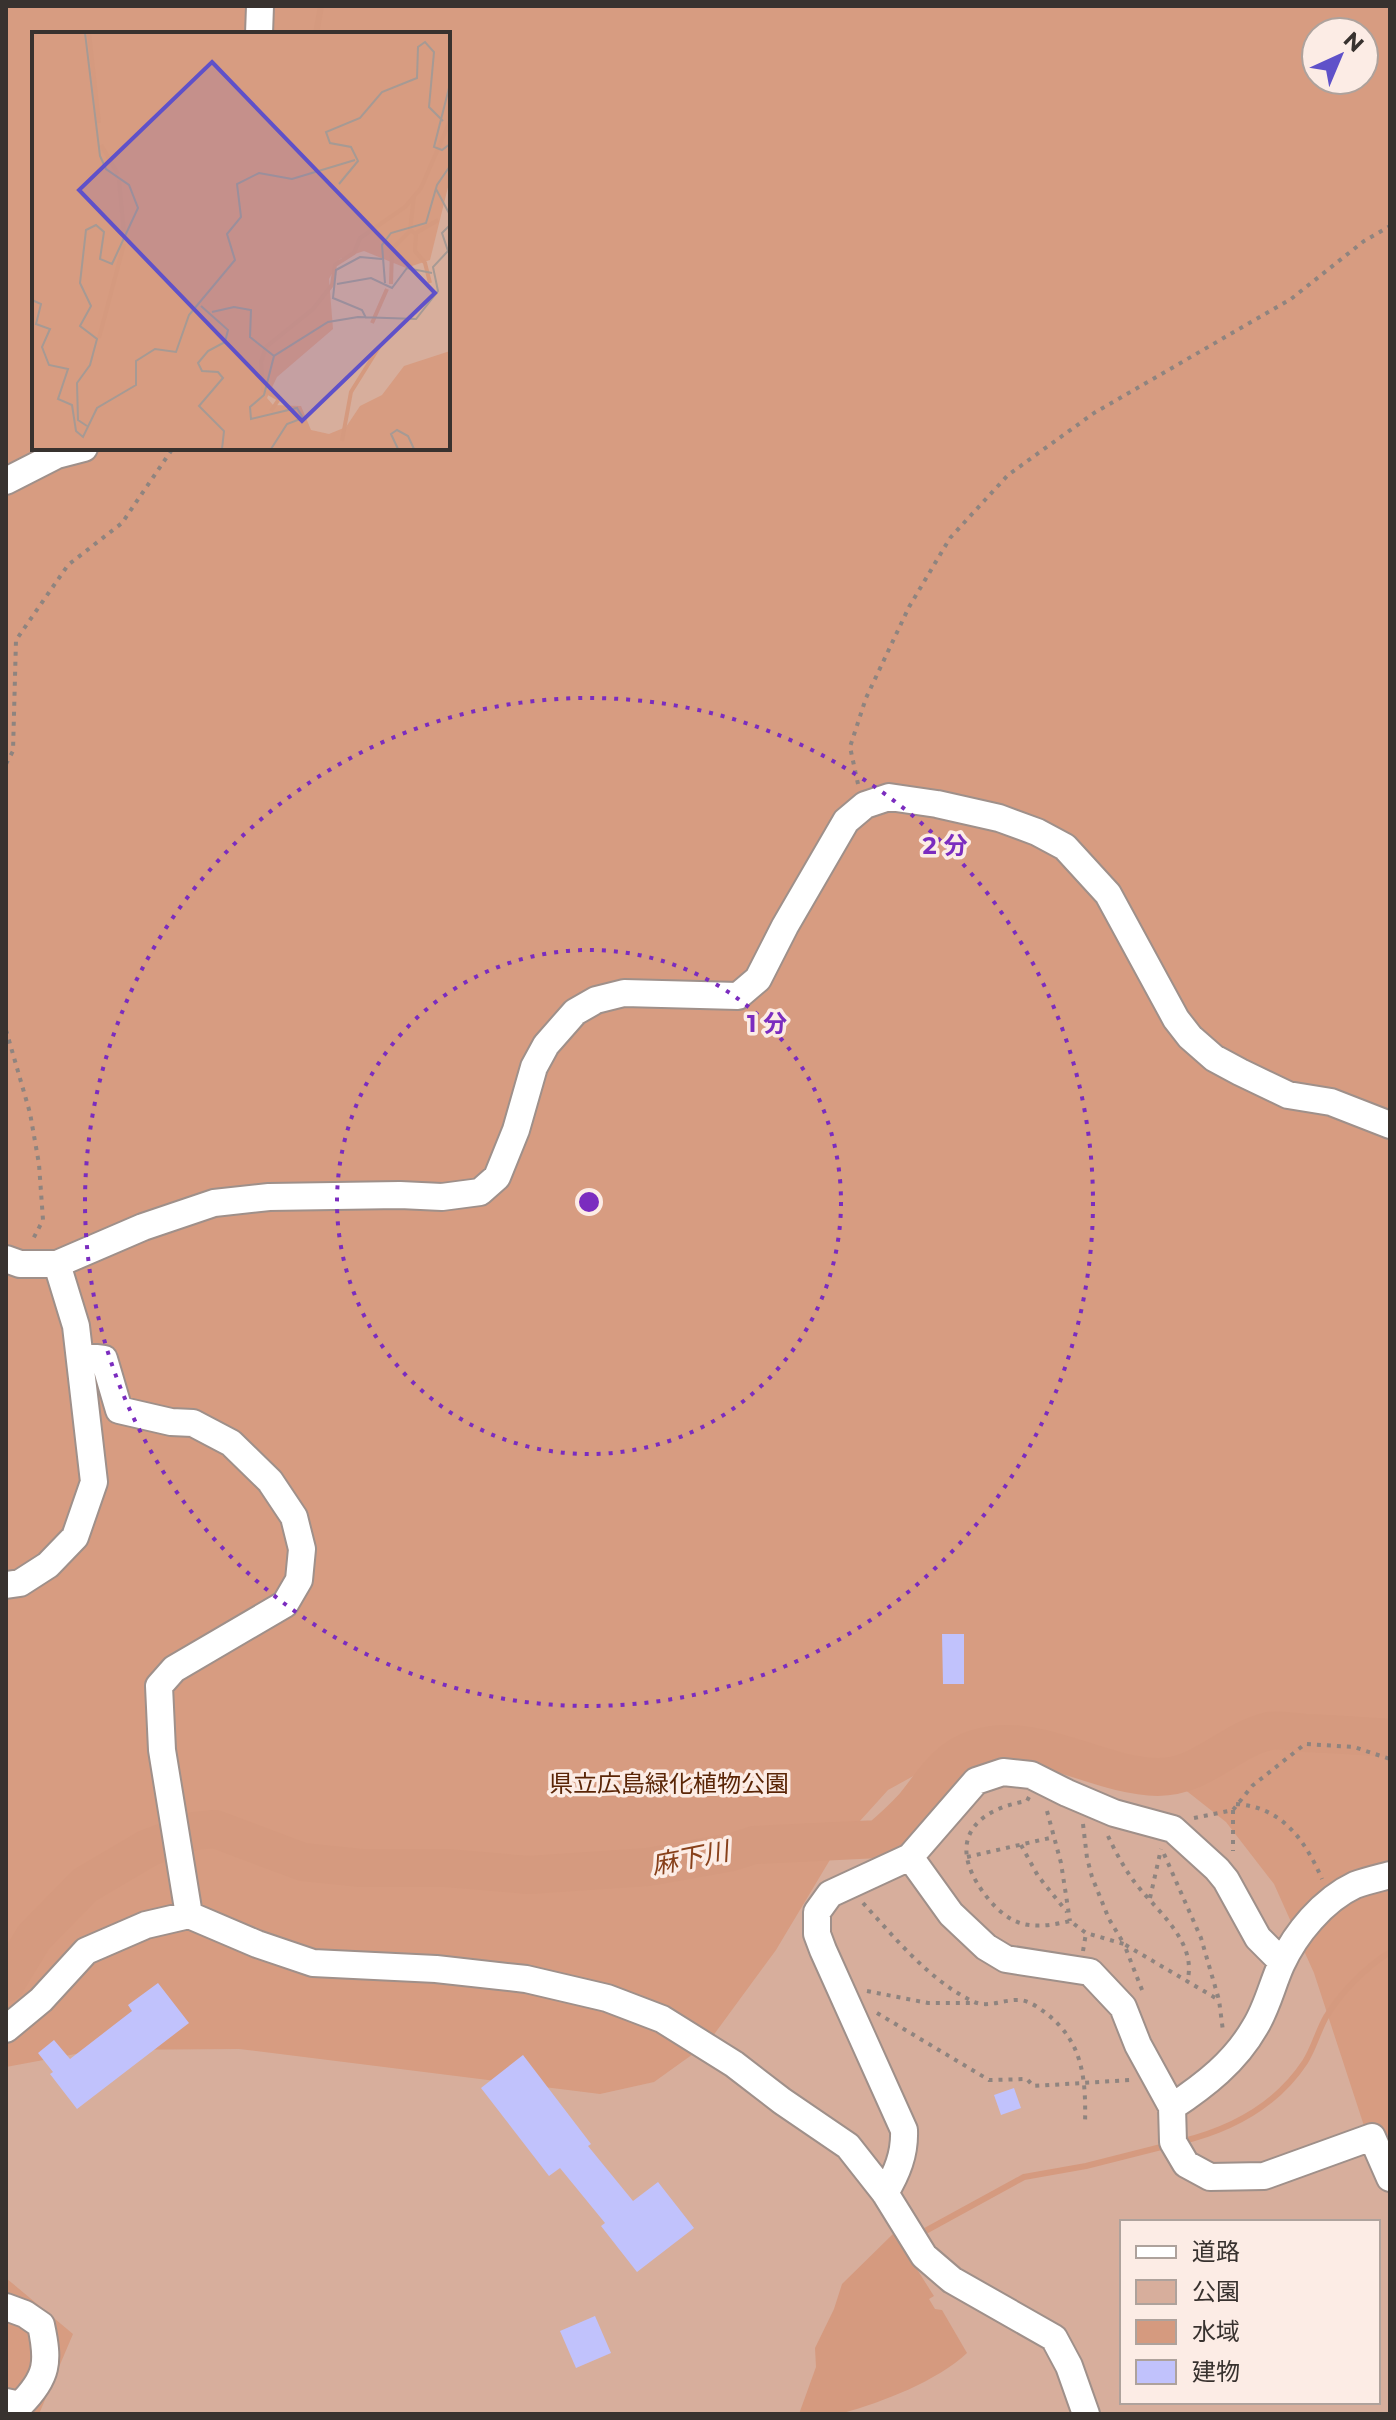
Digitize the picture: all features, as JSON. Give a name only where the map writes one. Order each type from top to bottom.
[{"type":"street","points":[[259,32],[260,6]]},
{"type":"street","points":[[6,481],[57,455],[76,450]]},
{"type":"street","points":[[13,1262],[57,1264],[143,1227],[214,1203],[269,1197],[442,1197],[480,1192],[497,1177],[516,1130],[534,1067],[546,1045],[575,1012],[596,1000],[624,993],[738,996],[758,979],[846,821],[865,805],[889,797],[999,818],[1037,832],[1065,847],[1108,894],[1176,1019],[1202,1048],[1214,1058],[1288,1095],[1331,1102],[1390,1125]]},
{"type":"street","points":[[6,1585],[20,1583],[48,1565],[75,1537],[94,1482],[76,1326],[57,1264]]},
{"type":"street","points":[[80,1356],[104,1359],[119,1410],[171,1422],[193,1423],[231,1443],[270,1481],[294,1517],[302,1549],[299,1580],[285,1604],[174,1669],[159,1686],[162,1750],[189,1915]]},
{"type":"street","points":[[885,2193],[898,2170],[904,2130],[817,1934],[817,1912],[830,1894],[910,1857],[976,1781],[1003,1772],[1029,1788],[1173,1829],[1226,1880],[1258,1938],[1282,1962]]},
{"type":"street","points":[[910,1857],[951,1914],[986,1947],[1006,1959],[1090,1972],[1123,2007],[1138,2045],[1172,2107],[1173,2142],[1186,2164],[1210,2177],[1264,2176],[1372,2137],[1390,2178]]},
{"type":"street","points":[[1172,2107],[1209,2082],[1240,2050],[1257,2025],[1282,1962],[1304,1928],[1332,1899],[1356,1885],[1390,1875]]},
{"type":"street","points":[[6,2029],[41,2000],[86,1951],[146,1925],[189,1915],[257,1944],[313,1963],[436,1969],[526,1979],[607,1998],[662,2019],[734,2064],[848,2146],[885,2193],[924,2256],[952,2280],[1054,2338],[1069,2366],[1086,2414]]},
{"type":"street","points":[[6,2307],[25,2314],[41,2325],[47,2364],[36,2389],[20,2405],[6,2402]]},
{"type":"path","points":[[865,805],[850,747],[866,698],[909,607],[950,538],[1008,475],[1094,413],[1291,299],[1364,241],[1390,226]]},
{"type":"path","points":[[6,764],[13,751],[16,640],[68,565],[122,523],[172,450]]},
{"type":"path","points":[[6,1030],[30,1113],[39,1164],[43,1220],[13,1262]]},
{"type":"path","points":[[1029,1788],[1048,1811],[1070,1918],[1051,1926],[1015,1921],[990,1902],[977,1884],[967,1857],[967,1838],[985,1815],[1029,1788]]},
{"type":"path","points":[[1093,1804],[1118,1856],[1185,1950],[1189,1963],[1186,1982]]},
{"type":"path","points":[[1093,1804],[1083,1819],[1087,1858],[1099,1897],[1124,1944],[1148,2008]]},
{"type":"path","points":[[1226,1880],[1230,1874],[1235,1840],[1234,1807],[1248,1805],[1274,1814],[1307,1847],[1332,1899]]},
{"type":"path","points":[[967,1857],[1055,1837]]},
{"type":"path","points":[[1021,1845],[1043,1883],[1086,1933],[1124,1944],[1219,2000]]},
{"type":"path","points":[[1149,1899],[1161,1846]]},
{"type":"path","points":[[849,1885],[932,1974],[973,2003]]},
{"type":"path","points":[[839,1986],[905,2000],[986,2005],[1021,2000],[1037,2006],[1068,2033],[1078,2055],[1084,2082],[1085,2125]]},
{"type":"path","points":[[839,1986],[989,2080],[1027,2079],[1033,2086],[1137,2079]]},
{"type":"green space","name":"県立広島緑化植物公園","points":[[6,6],[1390,6],[1390,2157],[1367,2135],[1314,1973],[1274,1884],[1226,1822],[1155,1766],[1058,1738],[977,1741],[888,1790],[840,1843],[776,1950],[707,2044],[654,2082],[600,2094],[239,2049],[97,2050],[6,2067]]},
{"type":"green space","name":"県立広島緑化植物公園","points":[[1390,215],[1390,2414],[6,2414],[6,1278]]},
{"type":"green space","points":[[6,2278],[73,2334],[39,2414],[6,2414]]},
{"type":"water","points":[[894,2233],[934,2296],[929,2299],[935,2309],[942,2310],[967,2353],[941,2373],[875,2403],[838,2414],[799,2414],[816,2367],[815,2348],[842,2284]]},
{"type":"building","points":[[942,1634],[964,1634],[964,1684],[943,1684]]},
{"type":"building","points":[[158,1983],[189,2023],[77,2109],[38,2053],[54,2040],[70,2059],[132,2011],[128,2005]]},
{"type":"building","points":[[523,2055],[591,2144],[588,2146],[633,2201],[658,2182],[694,2228],[637,2272],[601,2226],[605,2223],[560,2168],[549,2176],[481,2088]]},
{"type":"building","points":[[1014,2088],[1021,2108],[1001,2115],[994,2095]]},
{"type":"building","points":[[595,2316],[611,2353],[576,2368],[560,2331]]},
{"type":"waterway","points":[[316,32],[321,6]]},
{"type":"waterway","name":"麻下川","points":[[6,1983],[34,1937],[85,1885],[148,1848],[194,1831],[215,1829],[303,1862],[361,1868],[447,1868],[529,1875],[648,1867],[754,1845],[879,1839],[956,1759],[975,1749],[998,1744],[1043,1749],[1135,1775],[1158,1777],[1188,1771],[1241,1742],[1269,1731],[1390,1738]]},
{"type":"waterway","points":[[1180,2142],[1234,2123],[1280,2091],[1305,2062],[1326,2017],[1339,1998],[1363,1973],[1390,1952]]},
{"type":"waterway","points":[[918,2235],[1024,2177],[1086,2166],[1169,2145]]}]
